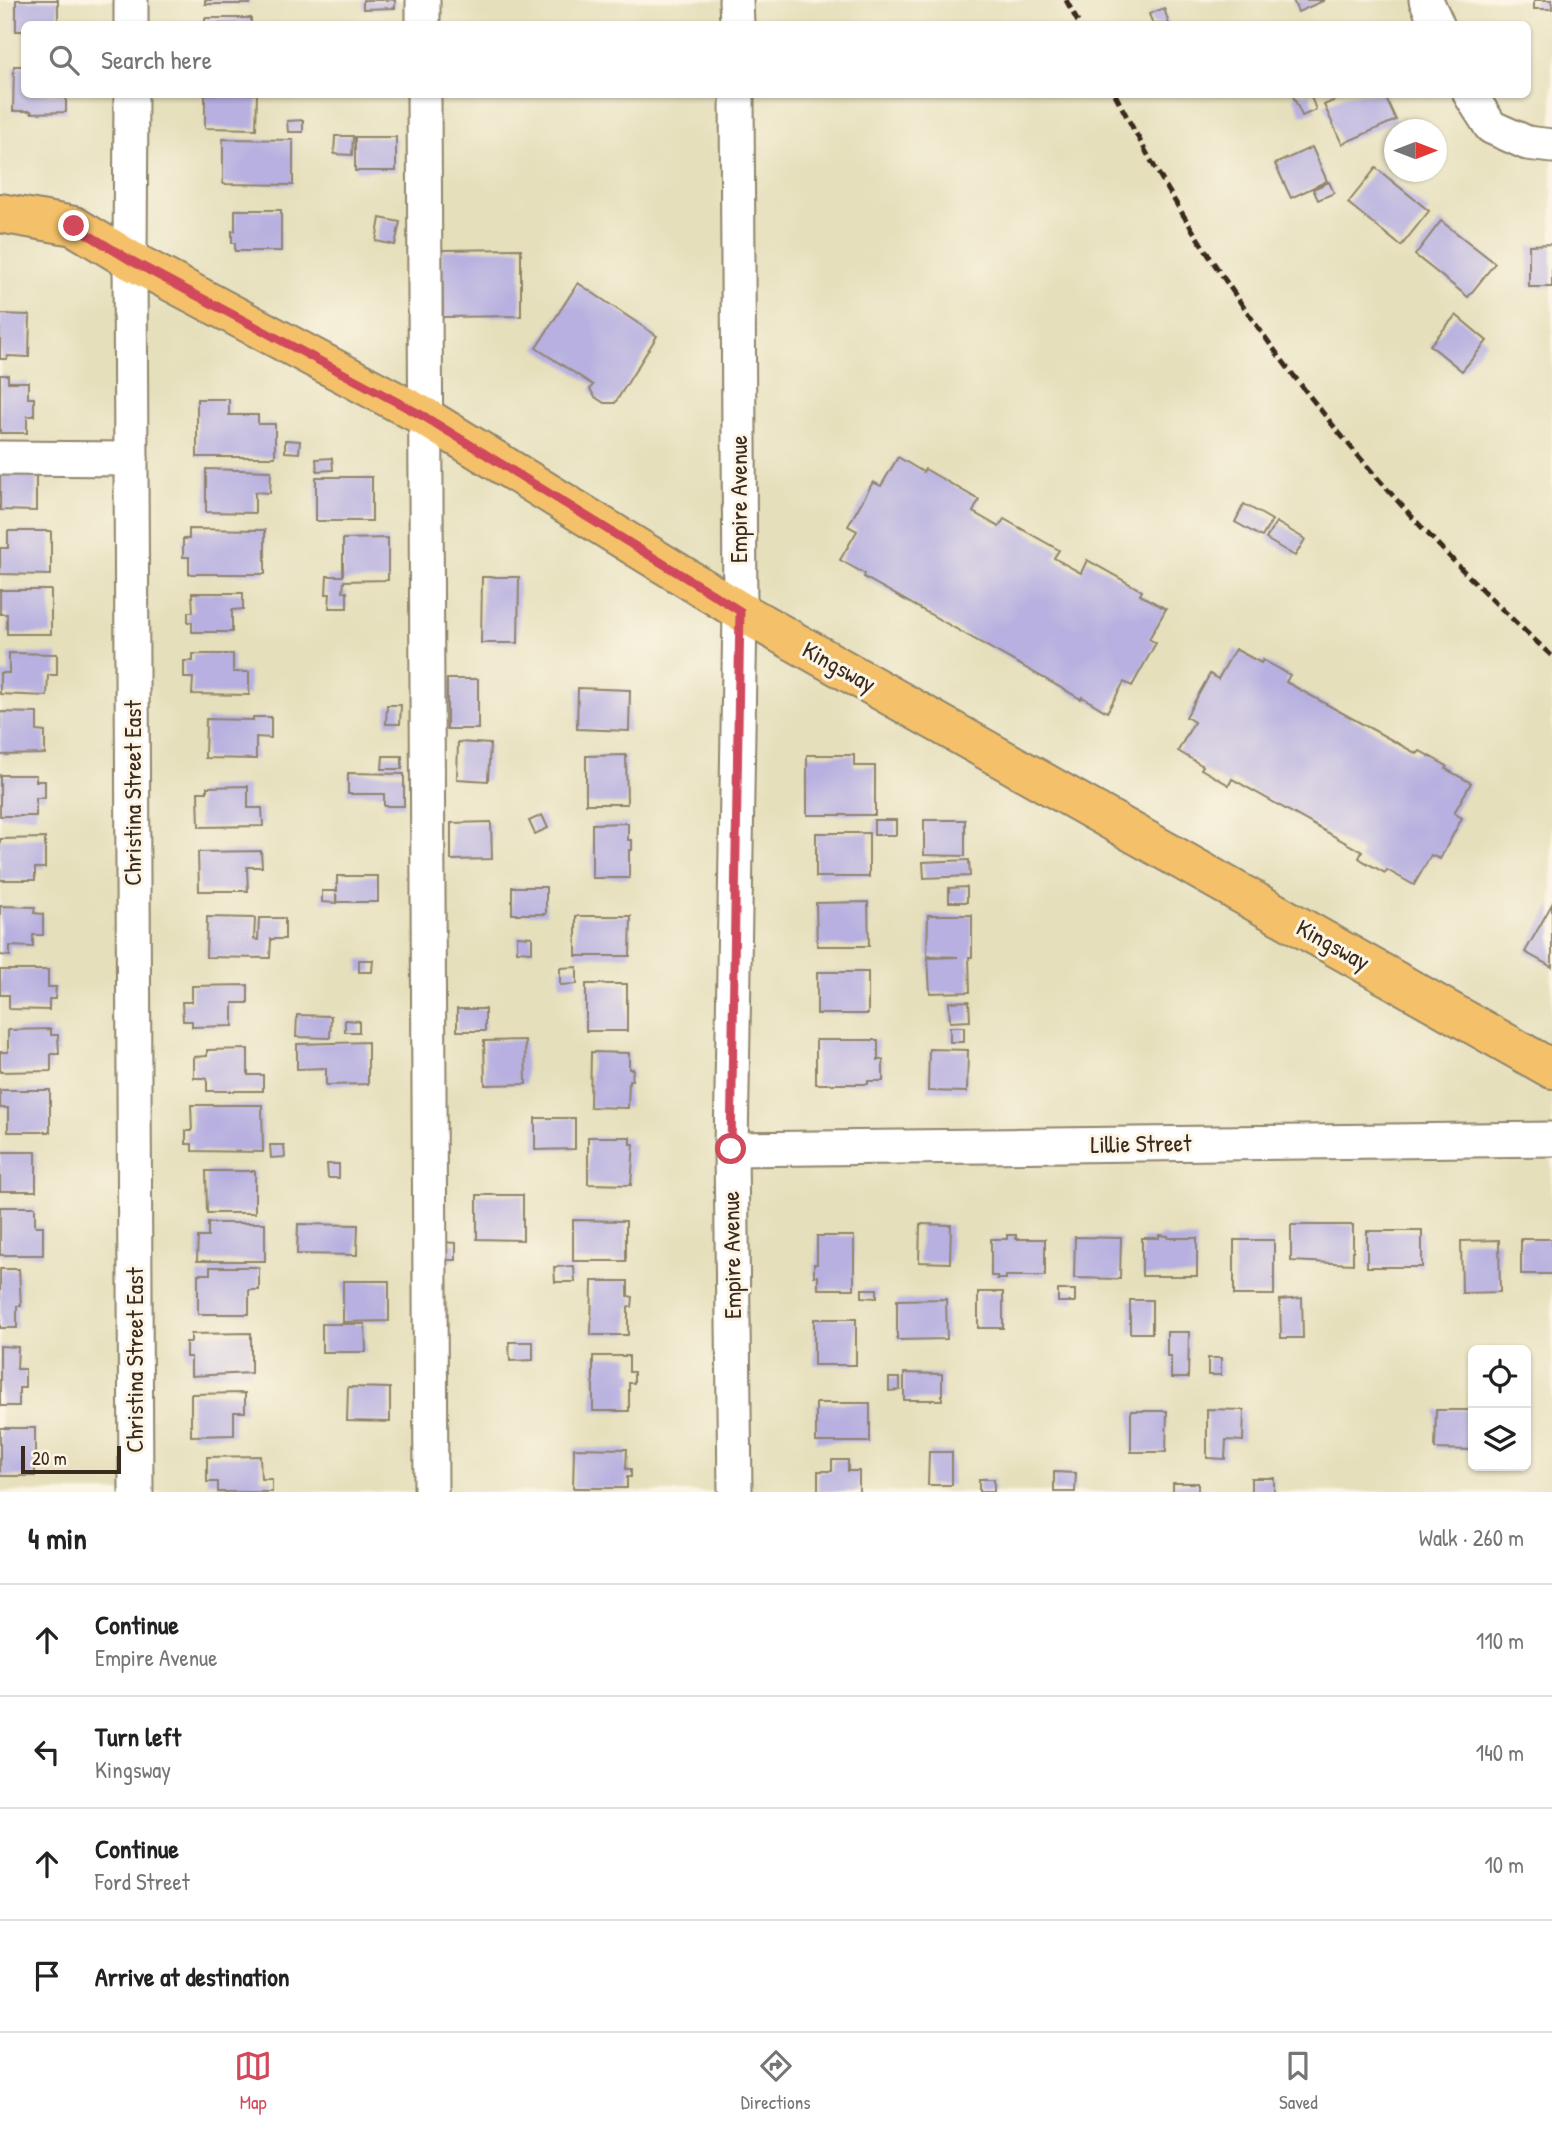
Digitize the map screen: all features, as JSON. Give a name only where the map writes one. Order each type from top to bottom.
[{"type":"main road","name":"Kingsway","points":[[0,213],[74,226],[130,260],[425,417],[740,611],[1552,1069]]},
{"type":"street","points":[[131,0],[131,21]]},
{"type":"street","points":[[423,0],[423,21]]},
{"type":"street","points":[[736,0],[737,21]]},
{"type":"street","points":[[1426,0],[1436,21]]},
{"type":"street","name":"Christina Street East","points":[[131,98],[136,1492]]},
{"type":"street","points":[[424,98],[431,1492]]},
{"type":"street","name":"Empire Avenue","points":[[735,1492],[731,1149],[740,611],[737,98]]},
{"type":"street","points":[[1473,98],[1492,127],[1527,143],[1552,146]]},
{"type":"street","points":[[0,458],[131,459]]},
{"type":"street","name":"Lillie Street","points":[[731,1149],[1552,1139]]},
{"type":"building","points":[[16,0],[58,0],[58,21],[21,21],[21,31],[16,31]]},
{"type":"building","points":[[205,0],[250,0],[250,4],[205,4]]},
{"type":"building","points":[[363,0],[395,0],[395,8],[363,9]]},
{"type":"building","points":[[1293,0],[1325,0],[1298,12]]},
{"type":"building","points":[[1534,0],[1552,0],[1552,9],[1534,9]]},
{"type":"building","points":[[1164,8],[1168,21],[1152,21],[1149,14]]},
{"type":"building","points":[[205,18],[251,18],[251,21],[205,21]]},
{"type":"building","points":[[14,66],[21,66],[21,98],[66,98],[66,112],[13,111]]},
{"type":"building","points":[[205,98],[257,98],[256,129],[205,128]]},
{"type":"building","points":[[1294,98],[1312,98],[1316,110],[1302,116]]},
{"type":"building","points":[[1339,98],[1386,98],[1396,119],[1384,119],[1384,125],[1342,144],[1324,105]]},
{"type":"building","points":[[303,120],[303,132],[288,132],[287,121]]},
{"type":"building","points":[[335,136],[353,136],[352,155],[334,154]]},
{"type":"building","points":[[355,137],[396,137],[396,171],[355,171]]},
{"type":"building","points":[[223,139],[293,140],[293,185],[223,184]]},
{"type":"building","points":[[1312,147],[1327,181],[1291,198],[1275,164]]},
{"type":"building","points":[[1376,168],[1384,174],[1384,182],[1393,182],[1429,211],[1401,246],[1348,203]]},
{"type":"building","points":[[1329,182],[1334,193],[1318,200],[1313,189]]},
{"type":"building","points":[[235,210],[281,210],[281,251],[235,251],[232,231],[235,231]]},
{"type":"building","points":[[380,218],[400,222],[395,245],[376,241]]},
{"type":"building","points":[[1441,221],[1495,263],[1468,297],[1415,255]]},
{"type":"building","points":[[1552,244],[1552,287],[1529,287],[1529,245]]},
{"type":"building","points":[[521,249],[521,316],[443,317],[442,250]]},
{"type":"building","points":[[578,283],[657,336],[615,403],[604,403],[595,397],[590,389],[593,385],[536,348]]},
{"type":"building","points":[[0,314],[30,315],[29,357],[8,356],[7,359],[0,359]]},
{"type":"building","points":[[1456,315],[1487,341],[1462,371],[1430,345]]},
{"type":"building","points":[[0,375],[8,375],[8,382],[28,382],[28,398],[34,398],[34,416],[27,416],[27,433],[0,433]]},
{"type":"building","points":[[197,399],[229,399],[229,415],[258,415],[258,424],[275,424],[275,457],[197,457]]},
{"type":"building","points":[[285,440],[300,441],[299,453],[285,452]]},
{"type":"building","points":[[898,457],[979,500],[973,512],[999,527],[1004,519],[1059,550],[1054,558],[1081,573],[1087,560],[1142,591],[1140,595],[1166,609],[1149,639],[1156,643],[1132,686],[1124,682],[1107,712],[864,577],[865,574],[840,560],[857,531],[848,526],[873,482],[881,486]]},
{"type":"building","points":[[332,458],[333,470],[317,471],[316,459]]},
{"type":"building","points":[[206,469],[271,471],[270,493],[255,492],[255,513],[206,512]]},
{"type":"building","points":[[0,471],[36,472],[36,511],[0,510]]},
{"type":"building","points":[[316,477],[372,477],[372,521],[316,521]]},
{"type":"building","points":[[1244,504],[1272,520],[1262,537],[1235,522]]},
{"type":"building","points":[[1276,522],[1305,539],[1295,556],[1266,539]]},
{"type":"building","points":[[189,529],[265,530],[265,574],[189,574],[189,557],[183,557],[183,539],[189,539]]},
{"type":"building","points":[[8,531],[51,531],[51,575],[0,574],[0,548],[8,548]]},
{"type":"building","points":[[388,538],[388,580],[344,581],[343,592],[347,592],[347,608],[329,608],[330,594],[326,594],[327,576],[343,576],[343,539]]},
{"type":"building","points":[[482,577],[519,577],[518,643],[481,643]]},
{"type":"building","points":[[0,590],[51,590],[51,634],[7,634],[7,614],[0,614]]},
{"type":"building","points":[[192,593],[243,593],[243,609],[232,610],[232,632],[192,632],[188,612],[193,612]]},
{"type":"building","points":[[1235,649],[1290,675],[1286,682],[1417,754],[1420,751],[1471,783],[1454,813],[1462,818],[1440,859],[1431,855],[1414,885],[1363,861],[1359,858],[1362,852],[1232,779],[1229,785],[1201,769],[1203,766],[1178,751],[1194,722],[1186,717],[1210,674],[1218,679]]},
{"type":"building","points":[[9,653],[57,654],[57,675],[48,675],[47,696],[0,694],[0,673],[9,673]]},
{"type":"building","points":[[193,654],[233,654],[233,672],[249,672],[249,695],[192,694],[193,678],[184,678],[184,661],[193,661]]},
{"type":"building","points":[[447,679],[478,679],[478,729],[447,729]]},
{"type":"building","points":[[578,688],[630,690],[629,731],[577,729]]},
{"type":"building","points":[[387,705],[401,705],[400,724],[386,724]]},
{"type":"building","points":[[0,712],[37,713],[37,731],[45,732],[45,754],[0,755]]},
{"type":"building","points":[[253,717],[271,717],[271,738],[256,737],[256,759],[205,758],[206,719],[253,720]]},
{"type":"building","points":[[458,742],[490,744],[488,781],[457,779]]},
{"type":"building","points":[[626,755],[627,804],[586,804],[586,756]]},
{"type":"building","points":[[807,755],[854,755],[854,766],[875,766],[875,815],[807,815]]},
{"type":"building","points":[[383,756],[402,756],[402,769],[382,769]]},
{"type":"building","points":[[348,773],[404,774],[404,806],[384,806],[384,794],[348,794]]},
{"type":"building","points":[[0,775],[36,775],[36,781],[45,781],[45,798],[36,798],[36,816],[0,816]]},
{"type":"building","points":[[248,786],[248,808],[262,808],[263,826],[199,827],[198,792],[207,792],[207,787]]},
{"type":"building","points":[[542,815],[548,828],[535,834],[529,821]]},
{"type":"building","points":[[874,820],[896,820],[896,835],[874,835]]},
{"type":"building","points":[[924,820],[965,820],[965,856],[924,855]]},
{"type":"building","points":[[491,822],[492,859],[451,860],[451,823]]},
{"type":"building","points":[[628,823],[628,840],[632,840],[632,850],[629,850],[629,878],[592,878],[592,824]]},
{"type":"building","points":[[816,833],[869,833],[869,877],[816,877]]},
{"type":"building","points":[[45,838],[45,868],[35,868],[35,880],[0,880],[0,839]]},
{"type":"building","points":[[261,851],[262,867],[247,867],[248,891],[199,891],[198,852]]},
{"type":"building","points":[[969,860],[970,876],[924,878],[923,862]]},
{"type":"building","points":[[337,876],[378,876],[378,902],[337,902],[336,894],[336,903],[322,902],[322,891],[337,891]]},
{"type":"building","points":[[512,887],[546,887],[546,914],[512,914]]},
{"type":"building","points":[[967,887],[967,902],[949,902],[949,888]]},
{"type":"building","points":[[868,902],[869,946],[817,946],[816,903]]},
{"type":"building","points":[[1552,904],[1552,967],[1525,952]]},
{"type":"building","points":[[0,906],[35,907],[34,913],[43,914],[43,935],[33,935],[33,947],[10,946],[10,956],[0,955]]},
{"type":"building","points":[[928,915],[972,915],[970,992],[930,993],[928,958],[958,957],[927,956]]},
{"type":"building","points":[[576,916],[631,916],[630,956],[576,956]]},
{"type":"building","points":[[207,917],[255,918],[254,939],[258,940],[259,918],[285,918],[285,939],[271,939],[270,958],[206,957]]},
{"type":"building","points":[[517,936],[532,937],[532,952],[517,951]]},
{"type":"building","points":[[359,960],[373,960],[372,972],[359,972]]},
{"type":"building","points":[[577,967],[577,984],[560,985],[560,968]]},
{"type":"building","points":[[0,970],[48,970],[48,987],[56,987],[55,999],[49,999],[49,1010],[9,1009],[9,995],[0,995]]},
{"type":"building","points":[[817,972],[868,972],[868,1014],[817,1014]]},
{"type":"building","points":[[586,984],[627,984],[627,1031],[586,1031]]},
{"type":"building","points":[[248,985],[248,1003],[233,1003],[233,1026],[192,1027],[192,1021],[183,1021],[182,1002],[192,1002],[192,986]]},
{"type":"building","points":[[969,1001],[970,1021],[950,1022],[949,1002]]},
{"type":"building","points":[[457,1009],[485,1009],[485,1031],[457,1031]]},
{"type":"building","points":[[297,1015],[331,1016],[330,1038],[296,1037]]},
{"type":"building","points":[[345,1020],[359,1021],[359,1032],[345,1032]]},
{"type":"building","points":[[950,1027],[964,1027],[964,1042],[950,1042]]},
{"type":"building","points":[[51,1029],[51,1035],[58,1035],[59,1054],[51,1054],[51,1071],[0,1072],[0,1052],[8,1052],[8,1030]]},
{"type":"building","points":[[525,1040],[526,1084],[485,1085],[484,1041]]},
{"type":"building","points":[[816,1040],[878,1040],[878,1060],[883,1060],[883,1081],[868,1081],[868,1084],[816,1084]]},
{"type":"building","points":[[368,1042],[368,1084],[326,1085],[326,1068],[297,1069],[297,1044]]},
{"type":"building","points":[[248,1049],[248,1075],[263,1075],[263,1091],[207,1091],[207,1078],[194,1078],[194,1057],[207,1056],[207,1050]]},
{"type":"building","points":[[929,1049],[968,1050],[967,1092],[928,1091]]},
{"type":"building","points":[[591,1052],[629,1053],[629,1069],[633,1069],[632,1080],[629,1080],[628,1108],[590,1107]]},
{"type":"building","points":[[0,1090],[50,1090],[50,1132],[8,1132],[8,1108],[0,1108]]},
{"type":"building","points":[[191,1105],[262,1105],[263,1152],[192,1151],[192,1144],[186,1144],[186,1131],[192,1131]]},
{"type":"building","points":[[535,1118],[575,1118],[575,1149],[535,1150]]},
{"type":"building","points":[[588,1137],[630,1137],[630,1144],[634,1144],[631,1185],[588,1184]]},
{"type":"building","points":[[270,1145],[284,1145],[285,1157],[271,1158]]},
{"type":"building","points":[[0,1152],[36,1152],[36,1191],[0,1191]]},
{"type":"building","points":[[327,1164],[339,1164],[339,1178],[328,1178]]},
{"type":"building","points":[[206,1171],[255,1171],[255,1213],[207,1213]]},
{"type":"building","points":[[477,1195],[523,1195],[523,1240],[477,1239]]},
{"type":"building","points":[[0,1207],[35,1207],[35,1226],[43,1226],[43,1255],[0,1255]]},
{"type":"building","points":[[573,1220],[626,1221],[626,1261],[573,1261]]},
{"type":"building","points":[[208,1223],[265,1223],[265,1261],[197,1261],[198,1237],[208,1237]]},
{"type":"building","points":[[298,1224],[358,1225],[357,1255],[297,1254]]},
{"type":"building","points":[[920,1224],[951,1225],[950,1263],[919,1262]]},
{"type":"building","points":[[1291,1225],[1353,1225],[1353,1264],[1291,1261]]},
{"type":"building","points":[[1367,1231],[1422,1231],[1422,1267],[1367,1267]]},
{"type":"building","points":[[1007,1235],[1016,1235],[1016,1239],[1045,1239],[1045,1276],[1006,1276],[1006,1279],[997,1279],[997,1276],[991,1276],[991,1239],[1007,1239]]},
{"type":"building","points":[[1159,1235],[1168,1238],[1197,1238],[1197,1276],[1142,1276],[1142,1238],[1159,1238]]},
{"type":"building","points":[[817,1236],[854,1236],[854,1289],[818,1289],[818,1276],[814,1276]]},
{"type":"building","points":[[1075,1237],[1121,1238],[1120,1279],[1074,1278]]},
{"type":"building","points":[[1521,1239],[1552,1239],[1552,1274],[1521,1274]]},
{"type":"building","points":[[1234,1240],[1274,1240],[1274,1295],[1234,1295]]},
{"type":"building","points":[[1499,1240],[1500,1292],[1462,1293],[1461,1241]]},
{"type":"building","points":[[441,1242],[456,1243],[456,1260],[441,1260]]},
{"type":"building","points":[[574,1266],[575,1282],[555,1282],[554,1267]]},
{"type":"building","points":[[210,1267],[259,1267],[259,1290],[249,1290],[249,1314],[198,1314],[198,1274],[210,1274]]},
{"type":"building","points":[[0,1269],[19,1269],[21,1306],[17,1306],[17,1328],[0,1328]]},
{"type":"building","points":[[343,1281],[389,1281],[389,1321],[343,1322]]},
{"type":"building","points":[[592,1281],[628,1281],[628,1296],[633,1297],[632,1307],[628,1307],[628,1335],[591,1335]]},
{"type":"building","points":[[862,1289],[877,1289],[877,1298],[862,1297]]},
{"type":"building","points":[[1058,1290],[1075,1290],[1075,1302],[1058,1302]]},
{"type":"building","points":[[978,1292],[1003,1292],[1003,1328],[978,1328]]},
{"type":"building","points":[[1302,1298],[1303,1338],[1281,1338],[1280,1300]]},
{"type":"building","points":[[946,1299],[947,1339],[897,1340],[897,1300]]},
{"type":"building","points":[[1130,1300],[1152,1300],[1152,1333],[1130,1333]]},
{"type":"building","points":[[814,1319],[856,1319],[856,1365],[814,1365]]},
{"type":"building","points":[[322,1324],[365,1324],[366,1352],[322,1352]]},
{"type":"building","points":[[1167,1332],[1189,1332],[1188,1378],[1171,1378]]},
{"type":"building","points":[[251,1333],[251,1373],[191,1376],[191,1357],[186,1357],[186,1342],[191,1342],[191,1334]]},
{"type":"building","points":[[509,1342],[533,1342],[533,1360],[510,1361]]},
{"type":"building","points":[[0,1346],[18,1347],[17,1369],[25,1369],[25,1388],[19,1388],[19,1406],[0,1406]]},
{"type":"building","points":[[593,1356],[629,1356],[629,1372],[634,1372],[634,1383],[629,1383],[629,1411],[593,1411]]},
{"type":"building","points":[[1208,1358],[1221,1358],[1221,1375],[1208,1375]]},
{"type":"building","points":[[904,1373],[942,1374],[942,1400],[904,1400]]},
{"type":"building","points":[[889,1378],[900,1378],[900,1390],[889,1391]]},
{"type":"building","points":[[348,1387],[390,1388],[390,1422],[347,1421]]},
{"type":"building","points":[[245,1393],[245,1412],[234,1412],[234,1435],[191,1436],[191,1394]]},
{"type":"building","points":[[816,1403],[870,1403],[870,1442],[816,1442]]},
{"type":"building","points":[[1207,1409],[1244,1410],[1243,1441],[1226,1440],[1225,1459],[1207,1458]]},
{"type":"building","points":[[1436,1410],[1468,1410],[1468,1450],[1435,1449]]},
{"type":"building","points":[[1131,1411],[1167,1411],[1166,1452],[1131,1452]]},
{"type":"building","points":[[0,1428],[35,1428],[35,1476],[0,1476]]},
{"type":"building","points":[[574,1448],[627,1449],[626,1469],[631,1469],[631,1477],[627,1477],[627,1488],[573,1488]]},
{"type":"building","points":[[929,1452],[952,1452],[952,1485],[928,1485]]},
{"type":"building","points":[[260,1456],[261,1479],[272,1479],[272,1492],[218,1492],[218,1482],[207,1482],[207,1457]]},
{"type":"building","points":[[832,1460],[848,1460],[848,1471],[859,1471],[859,1492],[818,1492],[818,1471],[832,1471]]},
{"type":"building","points":[[1054,1472],[1076,1473],[1075,1492],[1054,1492]]},
{"type":"building","points":[[1251,1478],[1274,1478],[1274,1492],[1251,1492]]},
{"type":"building","points":[[979,1479],[994,1479],[994,1492],[979,1492]]},
{"type":"building","points":[[1173,1483],[1198,1483],[1198,1492],[1173,1492]]},
{"type":"railway","points":[[1066,0],[1077,21]]},
{"type":"railway","points":[[1117,98],[1205,249],[1308,394],[1365,464],[1425,530],[1487,595],[1552,656]]},
{"type":"route","points":[[74,226],[130,260],[425,417],[740,611],[731,1149]]}]
